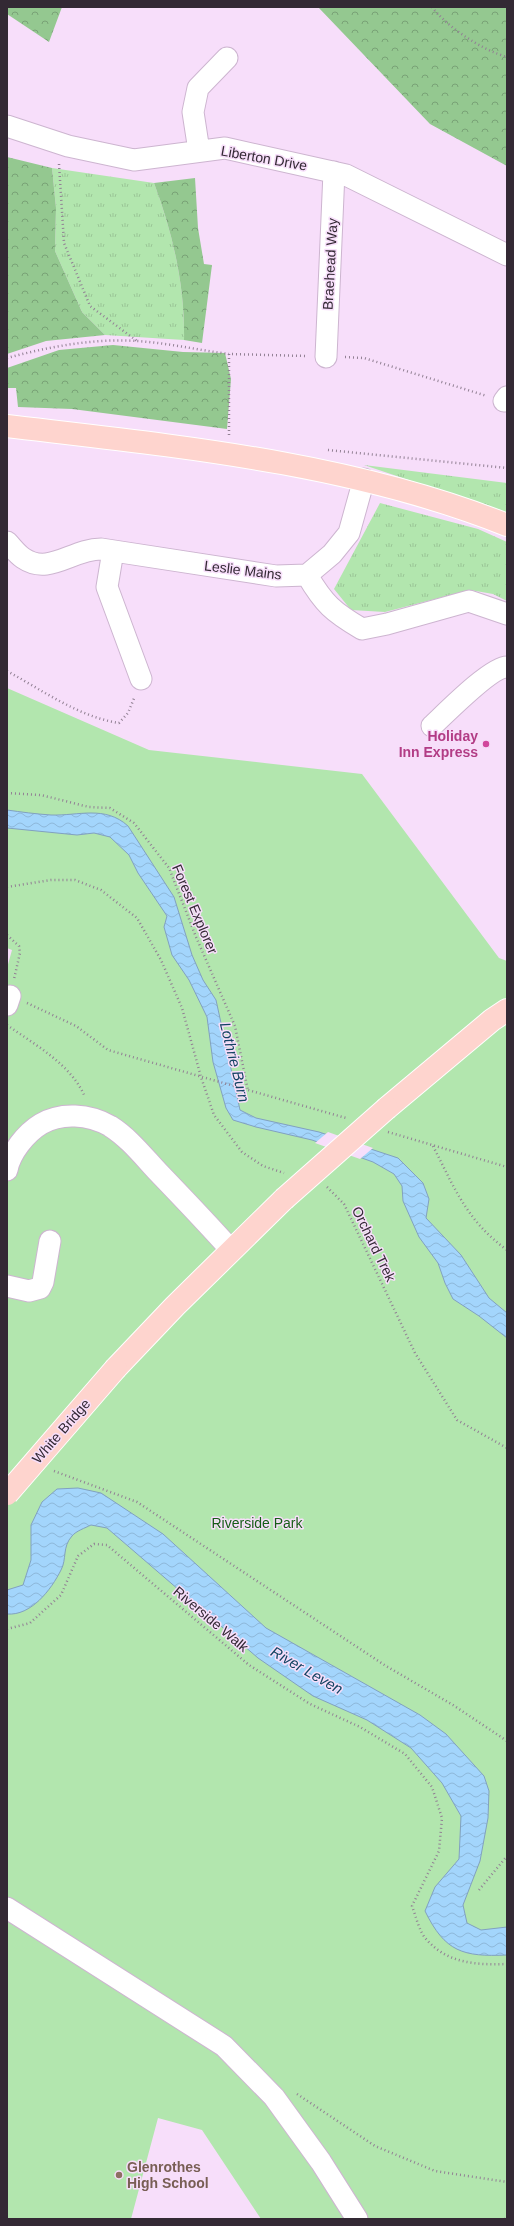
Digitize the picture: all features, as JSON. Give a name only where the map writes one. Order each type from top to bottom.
[{"type":"main road","points":[[7,426],[230,455],[364,479],[467,509],[507,525]]},
{"type":"main road","name":"White Bridge","points":[[7,1494],[116,1368],[231,1250],[284,1199],[387,1108],[492,1020],[507,1010]]},
{"type":"street","points":[[199,151],[193,112],[198,88],[227,58]]},
{"type":"street","name":"Liberton Drive","points":[[7,126],[58,143],[134,160],[225,148],[334,172],[352,178],[507,254]]},
{"type":"street","name":"Braehead Way","points":[[326,357],[334,172]]},
{"type":"street","points":[[364,479],[349,533],[332,554],[307,575],[320,597],[337,614],[362,629],[387,624],[469,600],[507,614]]},
{"type":"street","name":"Leslie Mains","points":[[7,542],[23,558],[35,563],[47,565],[90,549],[113,551],[276,576],[307,575]]},
{"type":"street","points":[[113,551],[107,587],[141,680]]},
{"type":"street","points":[[432,726],[488,676],[501,667],[507,667]]},
{"type":"street","points":[[7,1170],[11,1159],[20,1144],[36,1127],[49,1119],[80,1116],[94,1119],[109,1126],[123,1136],[231,1250]]},
{"type":"street","points":[[7,1286],[30,1290],[40,1288],[43,1282],[50,1241]]},
{"type":"street","points":[[7,1908],[224,2046],[274,2097],[321,2162],[357,2219]]},
{"type":"path","points":[[432,7],[440,17],[491,53],[507,57]]},
{"type":"path","points":[[58,143],[64,243],[90,306],[137,341]]},
{"type":"path","points":[[7,358],[42,348],[137,341],[229,354]]},
{"type":"path","points":[[324,450],[507,468]]},
{"type":"path","points":[[7,671],[68,704],[108,721],[119,723],[128,713]]},
{"type":"path","name":"Forest Explorer","points":[[7,793],[42,795],[89,807],[110,808],[134,823],[169,868],[196,937],[235,1026],[248,1091]]},
{"type":"path","points":[[7,887],[51,880],[75,880],[101,890],[137,918],[161,960],[182,1008],[201,1077],[214,1115],[242,1152],[263,1166],[285,1174]]},
{"type":"path","points":[[7,935],[19,946],[20,953],[8,1000],[76,1026],[108,1050],[352,1120]]},
{"type":"path","points":[[7,1025],[64,1069],[83,1092],[94,1119]]},
{"type":"path","points":[[380,1130],[507,1167]]},
{"type":"path","points":[[433,1146],[467,1212],[489,1237],[507,1250]]},
{"type":"path","name":"Orchard Trek","points":[[321,1185],[328,1188],[344,1204],[415,1354],[457,1420],[507,1448]]},
{"type":"path","points":[[48,1469],[74,1477],[137,1502],[373,1657],[453,1705],[507,1741]]},
{"type":"path","name":"Riverside Walk","points":[[7,1629],[30,1623],[61,1595],[78,1556],[94,1544],[107,1545],[249,1665],[310,1704],[360,1727],[404,1754],[432,1787],[442,1818],[439,1852],[412,1906],[426,1940],[454,1960],[484,1965],[507,1964]]},
{"type":"path","points":[[479,1890],[507,1856]]},
{"type":"path","points":[[290,2090],[375,2146],[435,2171],[507,2182]]},
{"type":"green space","points":[[7,7],[62,7],[49,42],[7,14]]},
{"type":"green space","points":[[318,7],[507,7],[507,166],[430,124]]},
{"type":"green space","points":[[7,157],[52,168],[56,208],[55,251],[82,312],[105,335],[46,341],[7,354]]},
{"type":"green space","points":[[52,168],[154,183],[167,221],[180,280],[184,320],[184,340],[105,335],[82,312],[55,251],[56,208]]},
{"type":"green space","points":[[195,178],[198,228],[204,264],[212,265],[202,343],[184,340],[184,320],[180,280],[167,221],[154,183]]},
{"type":"green space","points":[[113,345],[183,352],[225,353],[231,379],[227,429],[72,409],[18,407],[16,388],[7,388],[7,368],[59,350]]},
{"type":"green space","points":[[364,465],[507,483],[507,517],[462,498]]},
{"type":"green space","points":[[380,503],[478,529],[507,542],[507,601],[493,594],[470,590],[385,612],[351,610],[334,589]]},
{"type":"green space","name":"Riverside Park","points":[[7,688],[149,750],[362,774],[499,958],[507,961],[507,2219],[261,2219],[202,2130],[158,2118],[131,2219],[7,2219],[7,968],[12,950],[7,948]]},
{"type":"water","points":[[7,810],[51,815],[101,814],[119,820],[128,826],[174,897],[192,955],[203,980],[216,1000],[240,1110],[256,1118],[319,1132],[398,1158],[423,1183],[429,1199],[426,1218],[461,1255],[489,1298],[507,1313],[507,1338],[479,1316],[453,1299],[445,1283],[438,1263],[419,1237],[403,1201],[402,1186],[394,1174],[373,1162],[312,1140],[233,1120],[226,1108],[213,1062],[207,1017],[189,980],[172,955],[164,927],[167,916],[138,873],[129,855],[110,837],[94,833],[77,835],[7,828]]},
{"type":"water","name":"River Leven","points":[[78,1488],[101,1493],[163,1534],[266,1628],[420,1715],[446,1734],[484,1776],[489,1791],[488,1818],[480,1861],[463,1905],[467,1923],[481,1930],[507,1927],[507,1955],[478,1955],[457,1949],[440,1935],[432,1925],[425,1911],[435,1887],[459,1859],[461,1816],[442,1783],[411,1748],[367,1720],[313,1696],[258,1658],[107,1528],[91,1525],[74,1534],[67,1544],[63,1566],[52,1586],[39,1600],[24,1611],[16,1614],[7,1614],[7,1590],[23,1585],[31,1560],[31,1525],[42,1502],[57,1489]]},
{"type":"pier","points":[[328,1132],[373,1148],[360,1159],[315,1143]]},
{"type":"place","name":"Holiday Inn Express","points":[[486,744]]},
{"type":"place","name":"Glenrothes High School","points":[[119,2175]]},
{"type":"water label","name":"Lothrie Burn","points":[[235,1062]]}]
